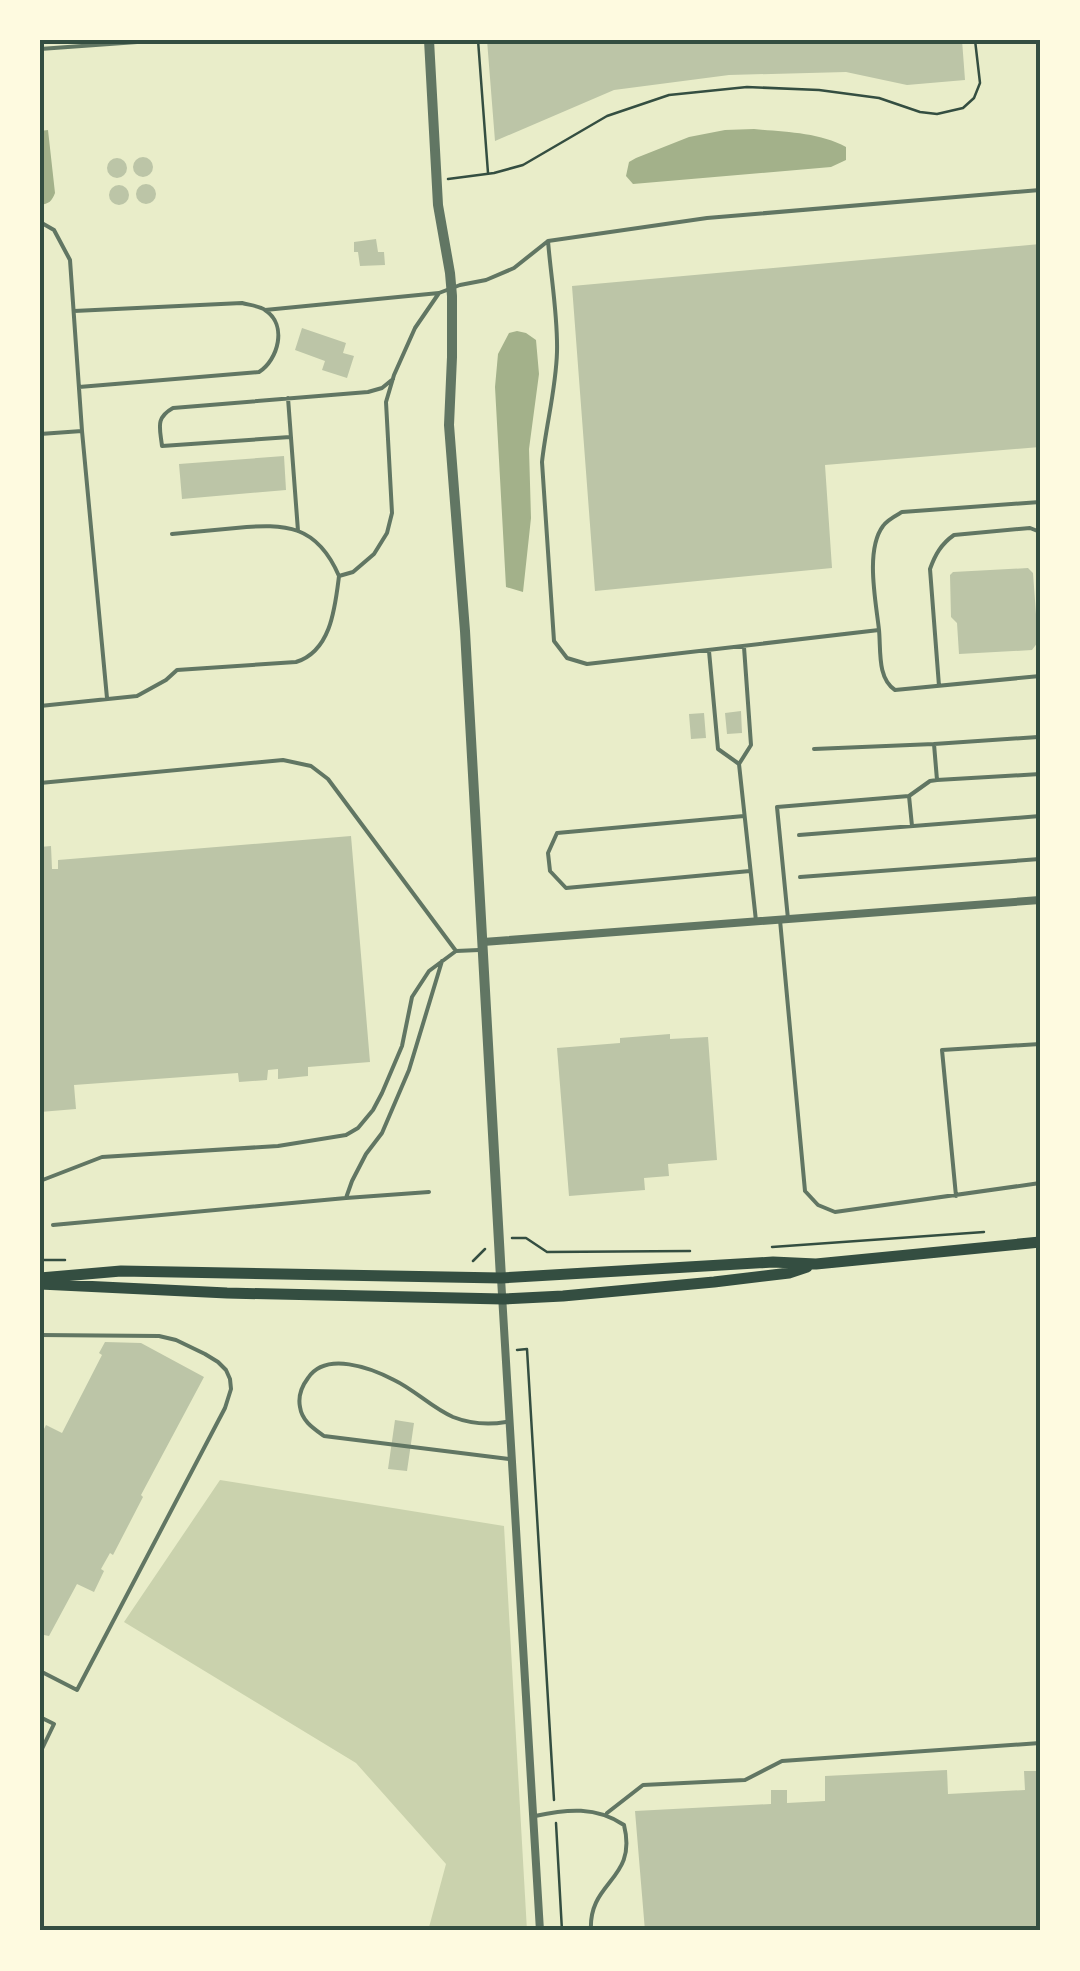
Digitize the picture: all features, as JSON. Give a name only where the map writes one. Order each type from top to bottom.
[{"type":"main road","points":[[40,1281],[121,1271],[502,1278],[773,1262],[816,1264],[1040,1242]]},
{"type":"main road","points":[[40,1281],[227,1294],[503,1299],[714,1282],[790,1272],[816,1264]]},
{"type":"street","points":[[429,40],[438,205],[451,288],[450,425],[540,1931]]},
{"type":"street","points":[[484,946],[1040,900]]},
{"type":"lane","points":[[40,49],[165,40]]},
{"type":"lane","points":[[74,311],[242,303],[265,310],[439,293],[514,268],[548,241],[706,218],[1040,190]]},
{"type":"lane","points":[[40,222],[54,230],[70,260],[107,700]]},
{"type":"lane","points":[[548,241],[557,349],[552,410],[542,462],[554,642],[567,658],[587,664],[879,630]]},
{"type":"lane","points":[[340,576],[353,572],[374,554],[387,533],[392,512],[386,402],[416,328],[439,293]]},
{"type":"lane","points":[[79,387],[260,372],[270,366],[278,342],[276,322],[265,310]]},
{"type":"lane","points":[[290,437],[162,446],[160,418],[173,408],[368,392],[393,379]]},
{"type":"lane","points":[[288,398],[298,531]]},
{"type":"lane","points":[[40,434],[82,431]]},
{"type":"lane","points":[[1040,502],[902,512],[885,522],[872,558],[887,684],[896,690],[1040,676]]},
{"type":"lane","points":[[40,706],[137,696],[177,670],[310,658],[328,631],[340,576],[331,557],[311,536],[290,527],[268,525],[172,534]]},
{"type":"lane","points":[[940,686],[930,570],[934,557],[954,535],[1030,528],[1040,532]]},
{"type":"lane","points":[[744,647],[752,745],[738,764],[756,921]]},
{"type":"lane","points":[[709,651],[718,749],[738,764]]},
{"type":"lane","points":[[814,749],[1038,737]]},
{"type":"lane","points":[[934,744],[937,780]]},
{"type":"lane","points":[[40,783],[283,760],[311,766],[328,779],[456,950]]},
{"type":"lane","points":[[1040,774],[937,780],[909,796],[777,807],[805,1191],[818,1205],[835,1212],[1040,1183]]},
{"type":"lane","points":[[909,796],[912,826]]},
{"type":"lane","points":[[744,816],[557,833],[548,853],[550,872],[566,888],[750,871]]},
{"type":"lane","points":[[799,835],[1040,816]]},
{"type":"lane","points":[[800,877],[1040,859]]},
{"type":"lane","points":[[40,1181],[102,1156],[278,1146],[346,1135],[358,1128],[373,1110],[402,1046],[412,997],[429,970],[456,950],[484,946]]},
{"type":"lane","points":[[346,1198],[366,1154],[382,1133],[409,1070],[442,961]]},
{"type":"lane","points":[[956,1196],[942,1050],[1040,1044]]},
{"type":"lane","points":[[53,1225],[429,1192]]},
{"type":"lane","points":[[40,1336],[168,1337],[218,1362],[230,1379],[231,1389],[216,1426],[78,1690],[40,1671]]},
{"type":"lane","points":[[511,1422],[466,1422],[394,1380],[359,1366],[335,1363],[318,1367],[310,1374],[299,1403],[310,1426],[324,1436],[514,1460]]},
{"type":"lane","points":[[40,1717],[54,1724],[40,1753]]},
{"type":"lane","points":[[607,1814],[643,1785],[745,1780],[782,1761],[1040,1743]]},
{"type":"lane","points":[[535,1816],[555,1812],[607,1814],[624,1825],[628,1842],[625,1862],[594,1903],[591,1931]]},
{"type":"path","points":[[478,40],[488,174]]},
{"type":"path","points":[[437,180],[523,166],[606,116],[669,94],[747,88],[819,90],[879,98],[920,112],[937,114],[963,108],[974,98],[980,82],[976,40]]},
{"type":"path","points":[[760,1248],[997,1231]]},
{"type":"path","points":[[472,1262],[485,1249],[486,1238],[526,1238],[547,1252],[688,1252]]},
{"type":"path","points":[[40,1260],[64,1260]]},
{"type":"path","points":[[507,1350],[528,1349],[562,1931]]},
{"type":"shaded area","points":[[754,129],[824,138],[846,147],[846,160],[831,167],[633,184],[626,176],[629,162],[689,137]]},
{"type":"shaded area","points":[[48,130],[55,193],[50,202],[40,205],[40,131]]},
{"type":"shaded area","points":[[517,331],[536,340],[539,374],[529,449],[531,518],[523,592],[506,587],[495,387],[498,354],[509,333]]},
{"type":"shaded area","points":[[220,1480],[504,1526],[527,1931],[428,1931],[446,1864],[356,1763],[124,1622]]},
{"type":"building","points":[[487,40],[962,40],[965,80],[907,85],[846,72],[729,75],[614,90],[495,141]]},
{"type":"building","points":[[143,157],[153,167],[143,177],[133,167]]},
{"type":"building","points":[[117,158],[127,168],[117,178],[107,168]]},
{"type":"building","points":[[146,184],[156,194],[146,204],[136,194]]},
{"type":"building","points":[[119,185],[129,195],[119,205],[109,195]]},
{"type":"building","points":[[376,239],[378,252],[384,252],[385,265],[360,266],[354,242]]},
{"type":"building","points":[[1040,244],[1040,447],[825,465],[832,568],[595,591],[572,286]]},
{"type":"building","points":[[302,328],[346,343],[343,353],[354,356],[347,378],[322,370],[325,361],[295,350]]},
{"type":"building","points":[[284,456],[286,490],[182,499],[179,464]]},
{"type":"building","points":[[1028,568],[1033,573],[1038,642],[1032,650],[959,654],[957,623],[951,617],[950,575]]},
{"type":"building","points":[[741,711],[742,733],[727,734],[725,713]]},
{"type":"building","points":[[704,713],[706,738],[691,739],[689,714]]},
{"type":"building","points":[[351,836],[370,1062],[308,1067],[308,1076],[278,1079],[278,1069],[268,1070],[267,1080],[239,1082],[238,1073],[74,1085],[76,1109],[40,1112],[40,847],[51,846],[52,869],[58,869],[58,860]]},
{"type":"building","points":[[670,1034],[670,1039],[708,1037],[717,1160],[668,1164],[669,1176],[644,1178],[645,1190],[569,1196],[557,1048]]},
{"type":"building","points":[[105,1342],[141,1343],[204,1377],[113,1555],[110,1553],[101,1569],[104,1571],[94,1592],[77,1584],[49,1636],[44,1635],[40,1643],[40,1437],[46,1425],[62,1433]]},
{"type":"building","points":[[395,1420],[414,1423],[407,1471],[388,1469]]},
{"type":"building","points":[[947,1770],[948,1794],[1025,1790],[1024,1771],[1040,1771],[1040,1931],[645,1931],[635,1811],[771,1804],[771,1790],[787,1790],[787,1803],[825,1801],[825,1776]]}]
